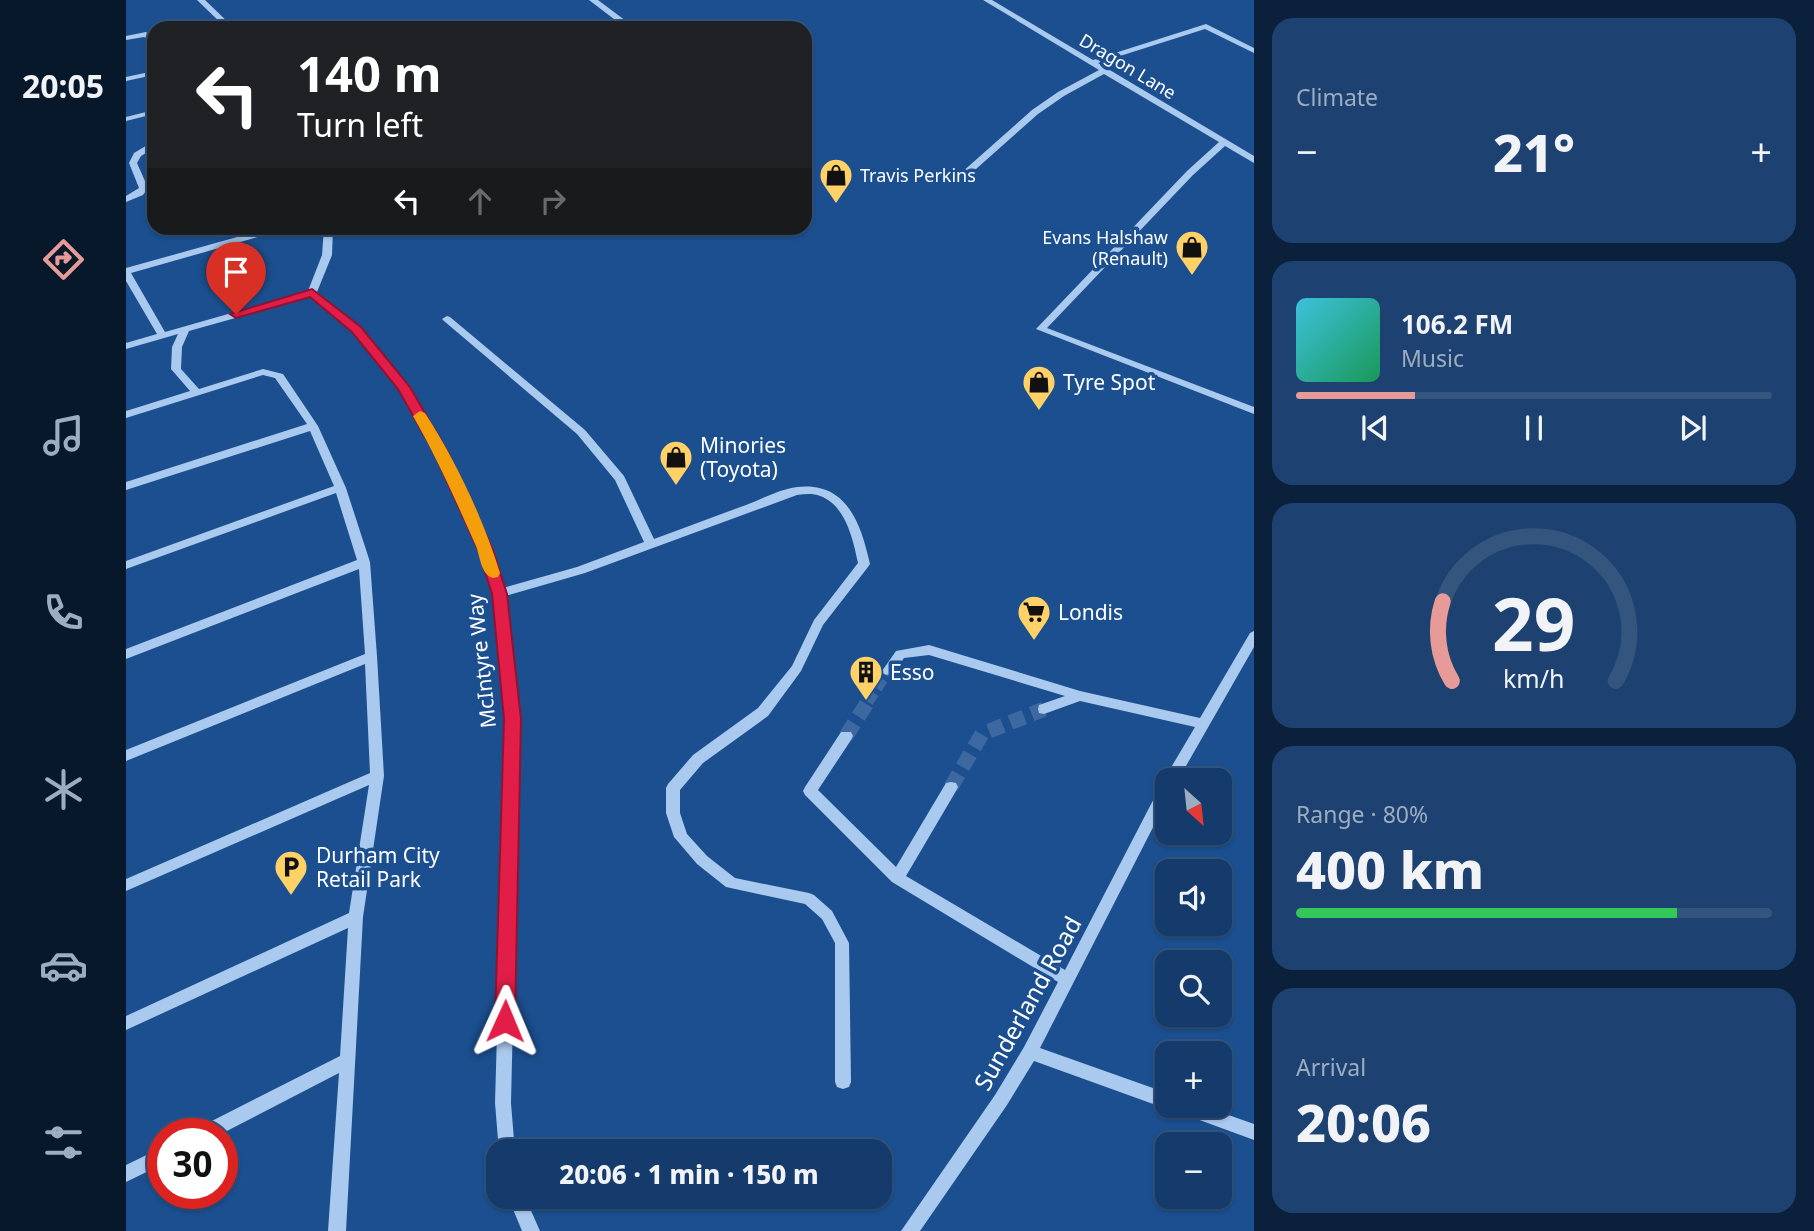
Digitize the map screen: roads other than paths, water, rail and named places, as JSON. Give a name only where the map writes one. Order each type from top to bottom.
[{"type":"street","points":[[201,0],[223,21]]},
{"type":"street","points":[[593,0],[622,21]]},
{"type":"street","name":"Dragon Lane","points":[[987,0],[1254,160]]},
{"type":"street","points":[[1091,63],[1206,26],[1254,51]]},
{"type":"street","points":[[126,38],[147,35]]},
{"type":"street","points":[[126,79],[147,74]]},
{"type":"street","points":[[126,119],[147,114]]},
{"type":"street","points":[[1224,142],[1041,329],[1254,411]]},
{"type":"street","points":[[126,199],[140,193],[144,188],[133,163],[137,155],[147,149]]},
{"type":"street","points":[[162,335],[126,272],[255,235]]},
{"type":"street","points":[[312,293],[327,255],[328,235]]},
{"type":"street","points":[[126,295],[137,292]]},
{"type":"street","name":"McIntyre Way","points":[[312,293],[356,330],[403,387],[441,453],[485,550],[499,594],[513,719],[503,1104],[506,1139]]},
{"type":"street","points":[[447,319],[581,432],[620,480],[651,545]]},
{"type":"street","points":[[186,329],[177,347],[176,369],[196,392]]},
{"type":"street","points":[[126,415],[263,372],[279,376],[313,426],[340,488],[364,562],[377,776],[356,916],[336,1231]]},
{"type":"street","points":[[126,486],[313,426]]},
{"type":"street","points":[[126,565],[340,488]]},
{"type":"street","points":[[499,594],[581,570],[796,491],[819,491],[838,502],[859,538],[864,564],[818,623],[797,668],[762,712],[698,759],[673,788],[673,813],[681,837],[702,860],[731,883],[809,899],[827,915],[842,943],[843,1082]]},
{"type":"street","points":[[126,654],[364,562]]},
{"type":"street","points":[[1178,768],[1254,636]]},
{"type":"street","points":[[888,671],[900,654],[929,650],[1080,696],[1202,723]]},
{"type":"street","points":[[126,756],[371,656]]},
{"type":"street","points":[[1044,709],[1080,696]]},
{"type":"street","points":[[846,736],[810,791],[897,878],[1068,980]]},
{"type":"street","points":[[126,885],[377,776]]},
{"type":"street","points":[[897,878],[951,787]]},
{"type":"street","name":"Sunderland Road","points":[[910,1231],[1001,1100],[1030,1052],[1155,810]]},
{"type":"street","points":[[126,1023],[356,916]]},
{"type":"street","points":[[1030,1052],[1155,1097]]},
{"type":"street","points":[[235,1118],[348,1060]]},
{"type":"street","points":[[126,1174],[147,1163]]},
{"type":"street","points":[[521,1209],[531,1231]]},
{"type":"lane","points":[[955,183],[1048,102],[1105,71]]},
{"type":"lane","points":[[126,346],[312,293]]},
{"type":"lane","points":[[1215,1118],[1254,1132]]},
{"type":"tunnel","points":[[868,702],[888,671]]},
{"type":"tunnel","points":[[846,736],[869,700]]},
{"type":"tunnel","points":[[951,787],[982,734],[1044,709]]},
{"type":"place","name":"Travis Perkins","points":[[836,205]]},
{"type":"place","name":"Evans Halshaw (Renault)","points":[[1192,277]]},
{"type":"place","name":"Tyre Spot","points":[[1039,412]]},
{"type":"place","name":"Minories (Toyota)","points":[[676,487]]},
{"type":"place","name":"Londis","points":[[1034,642]]},
{"type":"place","name":"Esso","points":[[866,702]]},
{"type":"place","name":"Durham City Retail Park","points":[[291,897]]}]
